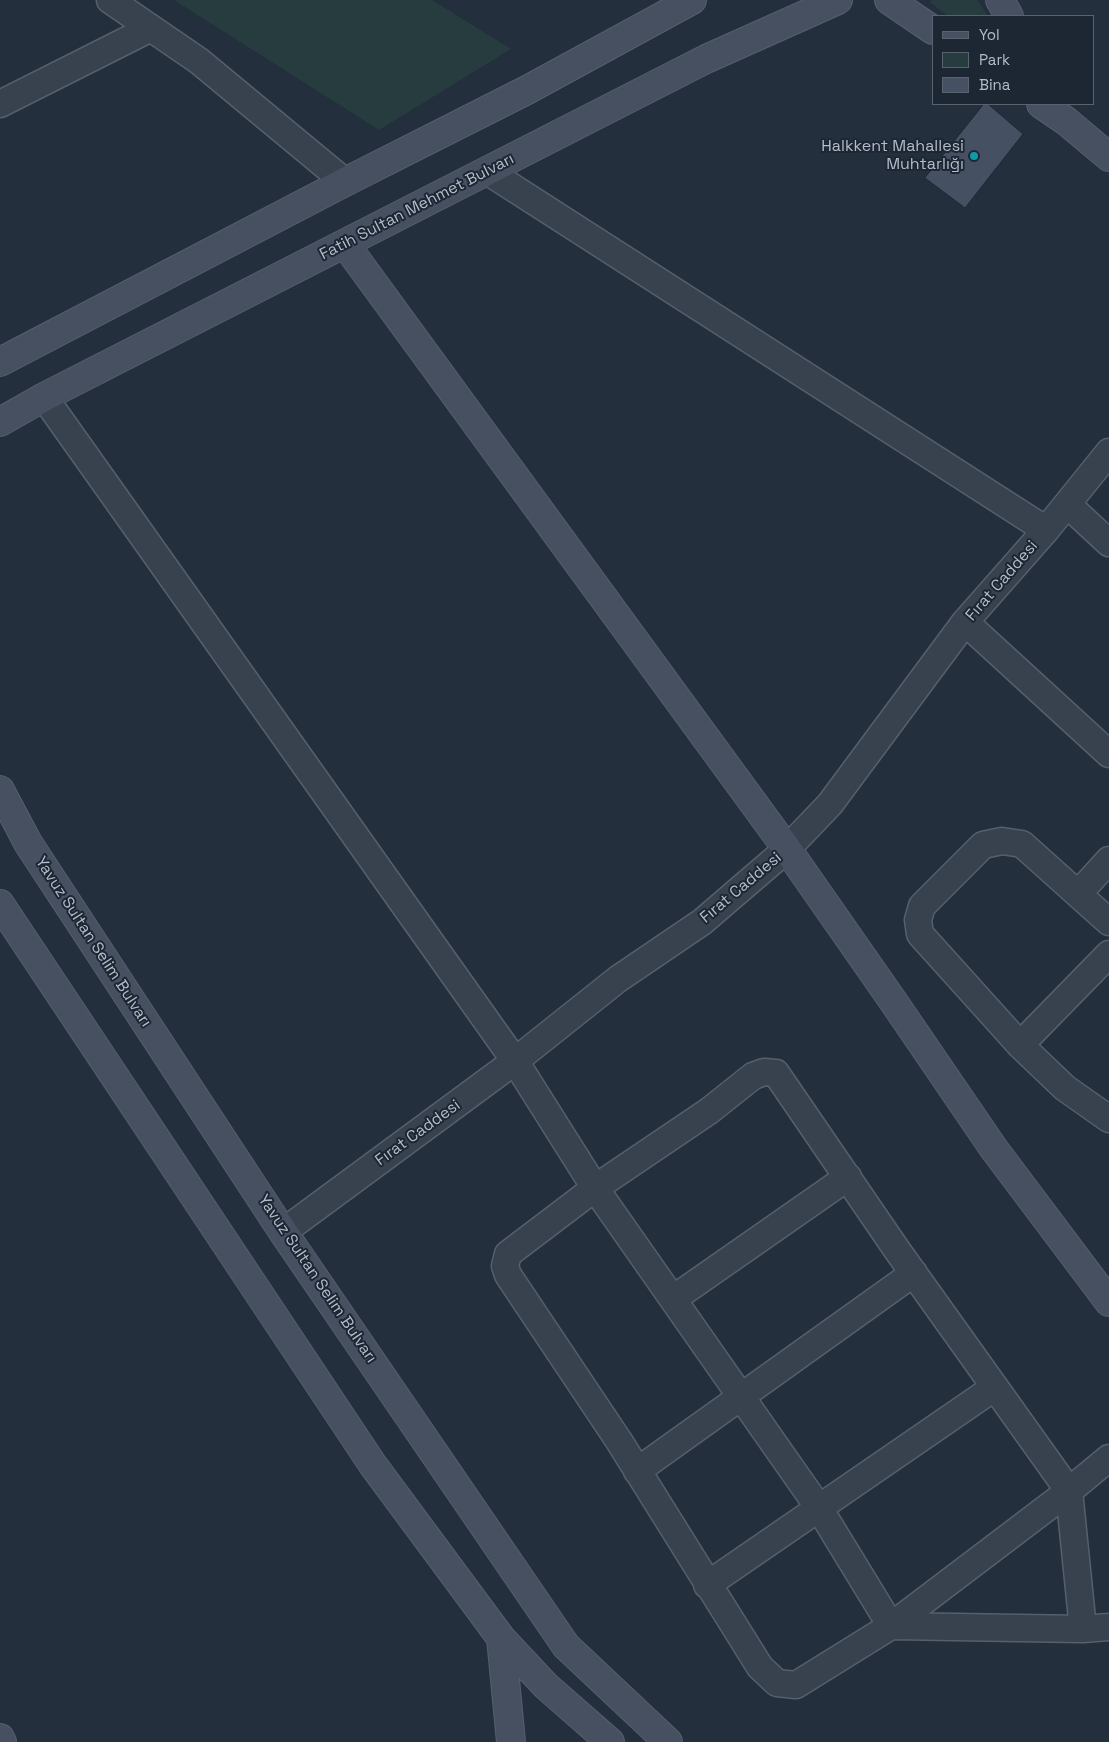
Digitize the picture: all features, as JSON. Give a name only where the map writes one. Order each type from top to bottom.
[{"type":"street","points":[[110,0],[199,61],[345,182]]},
{"type":"street","points":[[0,362],[345,182],[527,90],[692,0]]},
{"type":"street","name":"Fatih Sultan Mehmet Bulvarı","points":[[0,422],[44,397],[706,59],[838,0]]},
{"type":"street","points":[[889,0],[932,29]]},
{"type":"street","points":[[1000,0],[1008,15]]},
{"type":"street","points":[[0,104],[151,28]]},
{"type":"street","points":[[1044,105],[1062,112],[1109,158]]},
{"type":"street","points":[[487,171],[1046,530]]},
{"type":"street","points":[[345,244],[787,849],[994,1149],[1109,1302]]},
{"type":"street","points":[[44,397],[515,1061],[595,1188],[819,1508],[891,1626]]},
{"type":"street","name":"Fırat Caddesi","points":[[284,1232],[515,1061],[618,979],[702,922],[787,849],[830,804],[965,622],[1046,530],[1109,452]]},
{"type":"street","points":[[1067,504],[1109,543]]},
{"type":"street","points":[[965,622],[1109,754]]},
{"type":"street","name":"Yavuz Sultan Selim Bulvarı","points":[[0,790],[28,843],[284,1232],[566,1646],[668,1742]]},
{"type":"street","points":[[1109,922],[1022,844],[1002,841],[983,845],[922,906],[918,920],[920,934],[1020,1045],[1065,1088],[1109,1119]]},
{"type":"street","points":[[1078,894],[1109,860]]},
{"type":"street","points":[[4,919],[373,1465],[501,1638],[546,1686],[610,1742]]},
{"type":"street","points":[[1020,1045],[1109,954]]},
{"type":"street","points":[[1083,1629],[1069,1491],[776,1074],[764,1072],[754,1076],[708,1111],[595,1188],[508,1254],[505,1266],[508,1275],[619,1441],[760,1667],[777,1683],[796,1685],[891,1626],[1069,1491],[1109,1458]]},
{"type":"street","points":[[673,1299],[848,1178]]},
{"type":"street","points":[[637,1471],[914,1273]]},
{"type":"street","points":[[707,1584],[995,1387]]},
{"type":"street","points":[[891,1626],[1083,1629],[1109,1627]]},
{"type":"street","points":[[501,1638],[511,1742]]},
{"type":"street","points":[[0,1738],[2,1742]]},
{"type":"green space","points":[[174,0],[432,0],[511,49],[379,130]]},
{"type":"green space","points":[[932,0],[977,0],[987,15],[947,15],[930,2]]},
{"type":"building","name":"Halkkent Mahallesi Muhtarlığı","points":[[983,105],[989,105],[1023,134],[965,208],[925,178]]},
{"type":"place","name":"Halkkent Mahallesi Muhtarlığı","points":[[974,156]]}]
